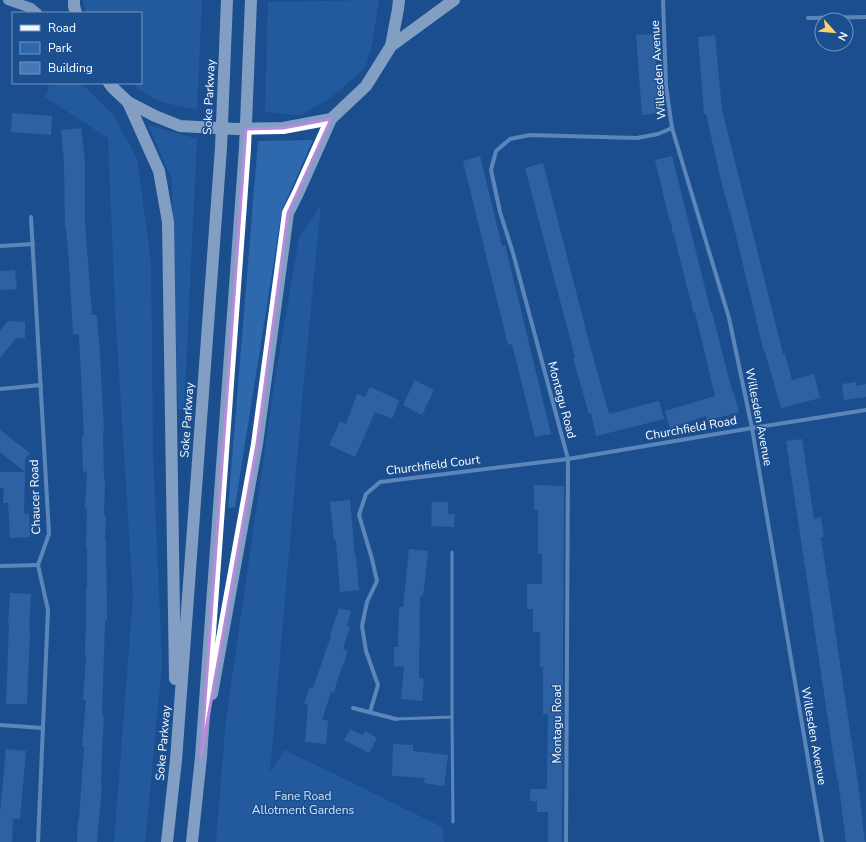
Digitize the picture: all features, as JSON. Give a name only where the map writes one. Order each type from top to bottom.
[{"type":"highway","points":[[74,0],[76,12]]},
{"type":"highway","name":"Soke Parkway","points":[[167,842],[176,760],[221,148],[228,0]]},
{"type":"highway","points":[[192,842],[201,757],[245,148],[251,0]]},
{"type":"highway","points":[[201,757],[258,444],[288,213],[331,119],[366,86],[391,46],[399,0]]},
{"type":"highway","points":[[391,46],[454,0]]},
{"type":"highway","points":[[110,84],[128,102],[155,116],[180,126],[236,129],[283,128],[331,119]]},
{"type":"highway","points":[[128,102],[159,171],[168,222],[176,760]]},
{"type":"main road","points":[[8,0],[31,8],[36,12]]},
{"type":"street","name":"Willesden Avenue","points":[[663,0],[666,86],[672,128],[729,318],[752,428],[822,842]]},
{"type":"street","points":[[808,18],[866,18]]},
{"type":"street","name":"Montagu Road","points":[[566,842],[568,459],[515,261],[500,212],[491,170],[496,151],[510,139],[530,135],[637,138],[658,134],[672,128]]},
{"type":"street","name":"Chaucer Road","points":[[31,217],[49,534],[38,565]]},
{"type":"street","points":[[0,246],[33,244]]},
{"type":"street","points":[[0,389],[41,385]]},
{"type":"street","name":"Churchfield Road","points":[[568,459],[866,410]]},
{"type":"street","name":"Churchfield Court","points":[[370,712],[378,685],[366,651],[362,626],[366,602],[377,581],[359,515],[366,494],[380,482],[568,459]]},
{"type":"street","points":[[0,566],[38,565],[48,610],[38,842]]},
{"type":"street","points":[[353,708],[396,719]]},
{"type":"street","points":[[0,725],[44,728]]},
{"type":"lane","points":[[452,552],[453,822]]},
{"type":"lane","points":[[396,719],[452,717]]},
{"type":"highlighted area","points":[[331,119],[288,213],[257,444],[201,757],[246,129],[283,128]]},
{"type":"green space","points":[[83,0],[202,0],[197,109],[162,102],[147,95],[133,84],[142,84],[142,12],[86,12]]},
{"type":"green space","points":[[379,0],[372,44],[365,68],[329,99],[301,115],[265,112],[268,2]]},
{"type":"green space","points":[[50,84],[82,84],[114,116],[137,159],[151,262],[153,455],[162,665],[145,842],[114,842],[133,597],[115,306],[108,138],[45,97]]},
{"type":"green space","points":[[148,125],[197,139],[184,410],[178,409],[172,180]]},
{"type":"green space","points":[[313,140],[282,210],[235,507],[228,508],[258,141]]},
{"type":"green space","name":"Fane Road Allotment Gardens","points":[[321,205],[305,367],[270,772],[285,750],[442,827],[444,842],[216,842],[226,720],[275,379],[299,238]]},
{"type":"building","points":[[654,34],[657,86],[661,113],[642,115],[636,35]]},
{"type":"building","points":[[715,35],[722,110],[783,354],[785,354],[792,380],[814,374],[820,398],[781,408],[764,352],[706,114],[704,114],[698,37]]},
{"type":"building","points":[[12,113],[52,116],[51,135],[11,132]]},
{"type":"building","points":[[81,128],[85,162],[85,223],[92,315],[97,315],[99,337],[104,432],[104,516],[106,516],[105,540],[107,620],[105,620],[102,715],[104,716],[102,785],[97,842],[77,842],[86,700],[83,700],[86,657],[87,509],[85,509],[87,471],[83,472],[82,436],[84,436],[79,334],[73,335],[69,264],[65,228],[64,163],[61,130]]},
{"type":"building","points":[[480,156],[502,246],[505,245],[551,434],[535,437],[512,344],[508,345],[463,161]]},
{"type":"building","points":[[672,156],[711,313],[712,312],[732,391],[739,412],[707,421],[706,416],[670,428],[665,411],[715,396],[695,312],[693,312],[691,299],[673,235],[655,160]]},
{"type":"building","points":[[543,163],[609,414],[659,401],[664,419],[596,436],[591,413],[589,414],[573,358],[575,357],[525,168]]},
{"type":"building","points":[[15,270],[17,289],[0,290],[0,271]]},
{"type":"building","points":[[8,321],[25,322],[25,338],[16,338],[0,358],[0,331]]},
{"type":"building","points":[[415,380],[434,390],[422,415],[403,405]]},
{"type":"building","points":[[856,382],[856,386],[866,384],[866,397],[844,400],[842,384]]},
{"type":"building","points":[[370,387],[399,400],[392,419],[375,412],[355,457],[329,445],[340,422],[346,424],[357,394],[365,397]]},
{"type":"building","points":[[0,430],[30,453],[25,459],[25,472],[0,452]]},
{"type":"building","points":[[802,439],[814,519],[821,517],[824,537],[821,537],[858,784],[865,842],[846,842],[838,779],[786,441]]},
{"type":"building","points":[[0,472],[25,472],[24,514],[29,514],[30,537],[10,538],[8,503],[3,503],[4,488],[0,488]]},
{"type":"building","points":[[534,485],[564,486],[562,842],[548,842],[548,812],[537,812],[537,801],[530,801],[530,789],[547,789],[548,714],[543,714],[543,667],[540,667],[540,632],[533,632],[533,609],[527,609],[527,584],[542,584],[542,554],[538,554],[538,510],[534,510]]},
{"type":"building","points":[[350,500],[359,590],[340,592],[336,540],[334,540],[330,502]]},
{"type":"building","points":[[432,502],[448,502],[448,514],[455,514],[454,527],[431,526]]},
{"type":"building","points":[[409,549],[428,551],[423,596],[420,595],[419,678],[424,679],[422,701],[401,699],[404,667],[394,666],[394,647],[398,647],[399,607],[403,607]]},
{"type":"building","points":[[10,593],[31,594],[27,704],[6,704]]},
{"type":"building","points":[[339,608],[351,611],[347,626],[350,627],[343,649],[348,651],[334,693],[331,692],[322,720],[328,720],[326,744],[305,742],[308,704],[304,703],[310,687],[313,688]]},
{"type":"building","points":[[350,729],[363,735],[365,731],[377,738],[369,753],[344,740]]},
{"type":"building","points":[[393,744],[413,745],[413,751],[448,755],[444,786],[424,783],[425,778],[392,776]]},
{"type":"building","points":[[6,749],[26,751],[20,819],[13,819],[12,842],[0,842],[0,813]]}]
